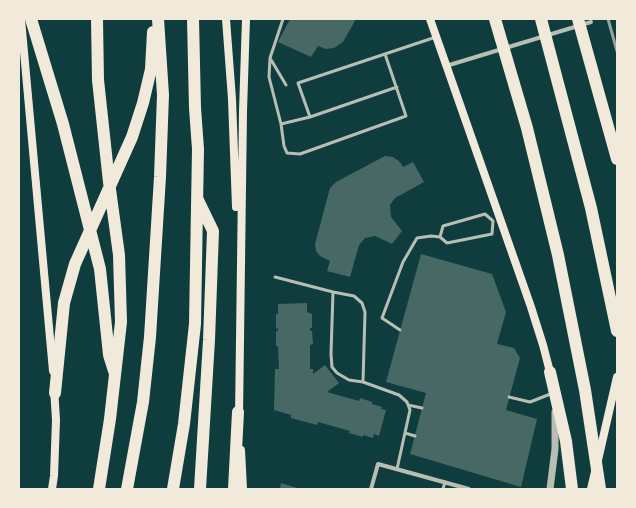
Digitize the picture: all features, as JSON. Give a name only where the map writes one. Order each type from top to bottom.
[{"type":"highway","points":[[31,19],[63,124],[100,269],[109,355],[115,377]]},
{"type":"highway","points":[[97,19],[98,80],[109,182],[119,255],[121,322],[115,377],[99,489]]},
{"type":"highway","points":[[55,393],[64,303],[75,264],[132,138],[143,103],[150,69],[153,19]]},
{"type":"highway","points":[[127,489],[143,402],[150,337],[163,95],[158,19]]},
{"type":"highway","points":[[173,489],[184,424],[195,324],[198,149],[195,108],[193,19]]},
{"type":"highway","points":[[495,19],[537,167],[564,286],[585,390],[600,489]]},
{"type":"highway","points":[[541,19],[584,180],[617,331]]},
{"type":"highway","points":[[583,22],[617,159]]},
{"type":"highway","points":[[197,198],[213,231],[209,340],[200,489]]},
{"type":"highway","points":[[550,372],[566,441],[572,489]]},
{"type":"highway","points":[[234,489],[238,412]]},
{"type":"main road","points":[[21,19],[55,393],[56,420],[54,476],[52,489]]},
{"type":"main road","points":[[226,19],[232,99],[240,320]]},
{"type":"main road","points":[[244,489],[238,412],[246,19]]},
{"type":"main road","points":[[430,19],[496,220],[536,322],[550,372]]},
{"type":"main road","points":[[591,489],[617,378]]},
{"type":"street","points":[[446,66],[583,22]]},
{"type":"street","points":[[550,372],[555,410],[555,449],[550,489]]},
{"type":"street","points":[[371,489],[378,464],[469,489]]},
{"type":"lane","points":[[283,19],[270,58],[269,77],[284,146],[287,153],[300,154],[406,116],[385,54]]},
{"type":"lane","points":[[310,117],[298,83],[436,37]]},
{"type":"lane","points":[[270,58],[286,85]]},
{"type":"lane","points":[[280,124],[310,117],[397,88]]},
{"type":"lane","points":[[400,330],[382,318],[403,262],[417,238],[431,236],[440,237],[447,243],[492,234],[496,220],[485,214],[443,226],[440,237]]},
{"type":"lane","points":[[275,277],[354,296],[362,303],[365,312],[363,382]]},
{"type":"lane","points":[[333,292],[332,366],[337,373],[349,380],[363,382],[399,395],[408,405],[410,410],[397,469]]},
{"type":"lane","points":[[509,397],[530,402],[553,393]]},
{"type":"lane","points":[[408,405],[422,408]]},
{"type":"lane","points":[[404,433],[415,436]]},
{"type":"lane","points":[[444,489],[446,482]]},
{"type":"building","points":[[290,19],[356,19],[343,42],[334,48],[326,49],[318,46],[311,57],[278,42]]},
{"type":"building","points":[[385,156],[393,157],[400,162],[403,167],[413,162],[424,182],[395,198],[390,205],[391,217],[402,231],[392,244],[375,236],[365,238],[359,245],[350,277],[327,271],[330,261],[320,256],[316,251],[315,244],[330,188],[336,182]]},
{"type":"building","points":[[421,254],[492,274],[506,312],[497,344],[514,348],[520,358],[506,410],[537,419],[521,487],[410,454],[426,393],[386,382]]},
{"type":"building","points":[[307,303],[307,312],[312,314],[312,328],[310,328],[310,331],[312,331],[313,344],[310,345],[310,369],[313,369],[313,374],[325,365],[339,383],[327,392],[359,401],[360,398],[372,402],[372,404],[386,410],[379,436],[374,434],[373,438],[363,435],[363,437],[349,433],[350,431],[318,422],[317,425],[291,418],[291,415],[274,410],[275,369],[279,369],[278,346],[276,346],[276,331],[278,331],[278,328],[276,329],[276,314],[278,314],[278,304]]},
{"type":"building","points":[[281,483],[301,489],[280,489]]},
{"type":"railway","points":[[608,19],[617,51]]}]
